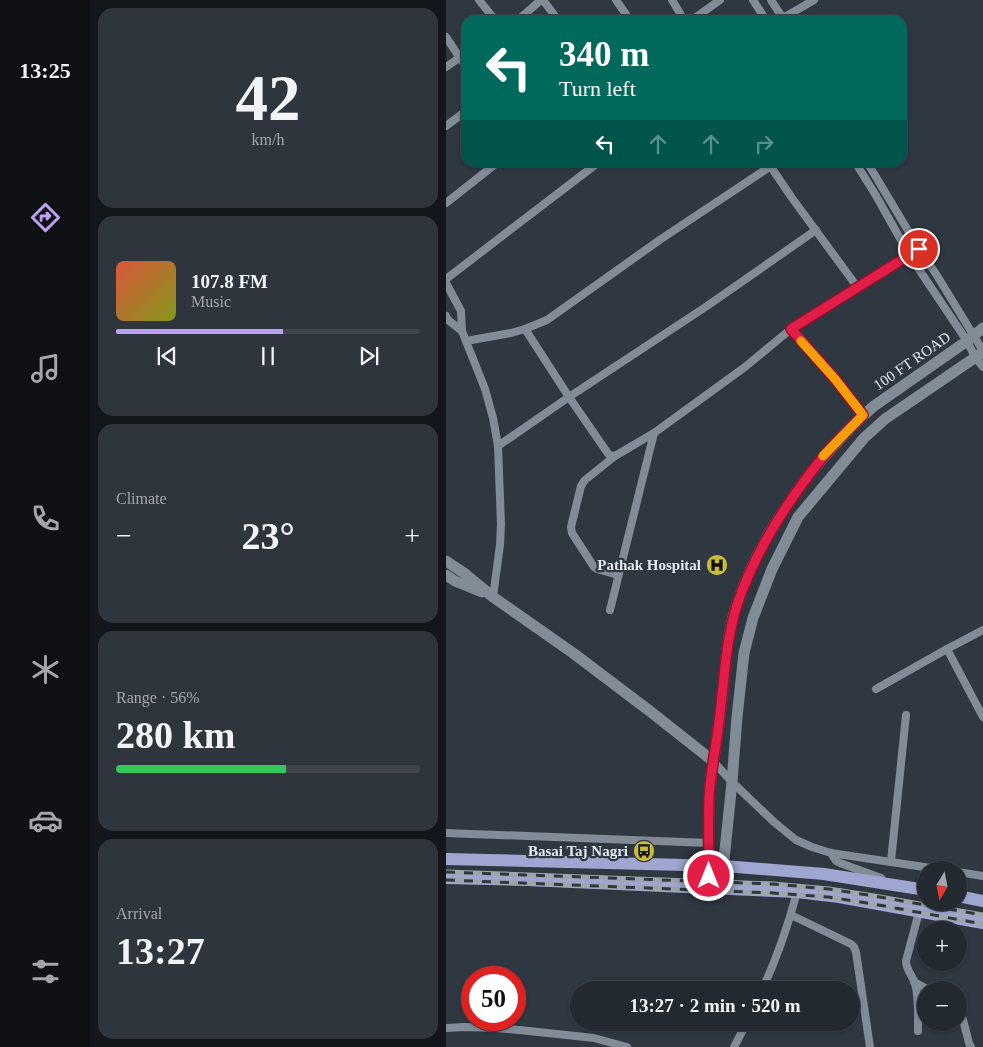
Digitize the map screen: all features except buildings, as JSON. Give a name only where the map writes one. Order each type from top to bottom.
[{"type":"main road","name":"100 FT ROAD","points":[[715,888],[709,865],[709,798],[725,659],[735,612],[757,556],[783,511],[820,460],[863,415],[974,335]]},
{"type":"main road","points":[[715,888],[724,866],[744,653],[753,618],[772,569],[798,517],[864,438],[885,419],[980,353]]},
{"type":"main road","points":[[446,561],[493,597],[573,653],[713,761]]},
{"type":"main road","points":[[446,575],[455,581],[493,597]]},
{"type":"main road","points":[[446,859],[709,865],[824,874],[917,888]]},
{"type":"main road","points":[[446,878],[796,892],[983,923]]},
{"type":"main road","points":[[967,898],[983,901]]},
{"type":"street","points":[[479,0],[492,15]]},
{"type":"street","points":[[524,15],[542,0],[554,15]]},
{"type":"street","points":[[616,0],[626,15]]},
{"type":"street","points":[[672,0],[681,15]]},
{"type":"street","points":[[699,15],[720,0]]},
{"type":"street","points":[[753,0],[763,15]]},
{"type":"street","points":[[771,0],[780,15]]},
{"type":"street","points":[[790,15],[814,0]]},
{"type":"street","points":[[446,37],[461,61]]},
{"type":"street","points":[[446,67],[459,58]]},
{"type":"street","points":[[446,126],[461,115]]},
{"type":"street","points":[[446,203],[492,167]]},
{"type":"street","points":[[446,279],[592,167]]},
{"type":"street","points":[[466,341],[511,333],[547,320],[661,239],[769,167]]},
{"type":"street","points":[[776,167],[792,198],[858,288]]},
{"type":"street","points":[[858,167],[910,256],[974,335]]},
{"type":"street","points":[[870,167],[974,335],[983,367]]},
{"type":"street","points":[[498,446],[707,306],[816,230]]},
{"type":"street","points":[[618,575],[594,567],[572,532],[571,527],[584,480],[614,456],[654,433],[745,367],[791,329],[919,249]]},
{"type":"street","points":[[446,283],[461,311],[462,331],[485,390],[498,446],[501,524],[493,597]]},
{"type":"street","points":[[446,316],[448,320],[462,331]]},
{"type":"street","points":[[525,329],[609,455],[614,456]]},
{"type":"street","points":[[791,329],[835,379],[863,415]]},
{"type":"street","points":[[610,610],[654,433]]},
{"type":"street","points":[[876,689],[983,630]]},
{"type":"street","points":[[947,649],[983,717]]},
{"type":"street","points":[[891,862],[906,715]]},
{"type":"street","points":[[713,761],[774,822],[796,840],[831,853],[917,866]]},
{"type":"street","points":[[446,833],[709,843]]},
{"type":"street","points":[[831,853],[836,861],[863,872],[893,882],[917,887]]},
{"type":"street","points":[[967,873],[983,876]]},
{"type":"street","points":[[766,981],[780,949],[796,892]]},
{"type":"street","points":[[917,996],[906,961],[919,912]]},
{"type":"street","points":[[791,915],[854,947],[870,1047]]},
{"type":"street","points":[[446,1028],[496,1028],[529,1031],[594,1038],[627,1047]]},
{"type":"street","points":[[734,1047],[742,1031]]},
{"type":"street","points":[[966,1031],[972,1047]]},
{"type":"railway","points":[[446,872],[773,884],[829,889],[983,915]]},
{"type":"railway","points":[[446,880],[773,893],[828,897],[983,924]]},
{"type":"slow traffic","points":[[801,341],[835,379],[863,415],[823,456]]},
{"type":"place","name":"Pathak Hospital","points":[[717,565]]},
{"type":"place","name":"Basai Taj Nagri","points":[[644,851]]},
{"type":"route","points":[[709,876],[709,798],[713,761],[725,659],[735,612],[742,591],[757,556],[783,511],[820,460],[863,415],[835,379],[791,329],[919,249]]}]
